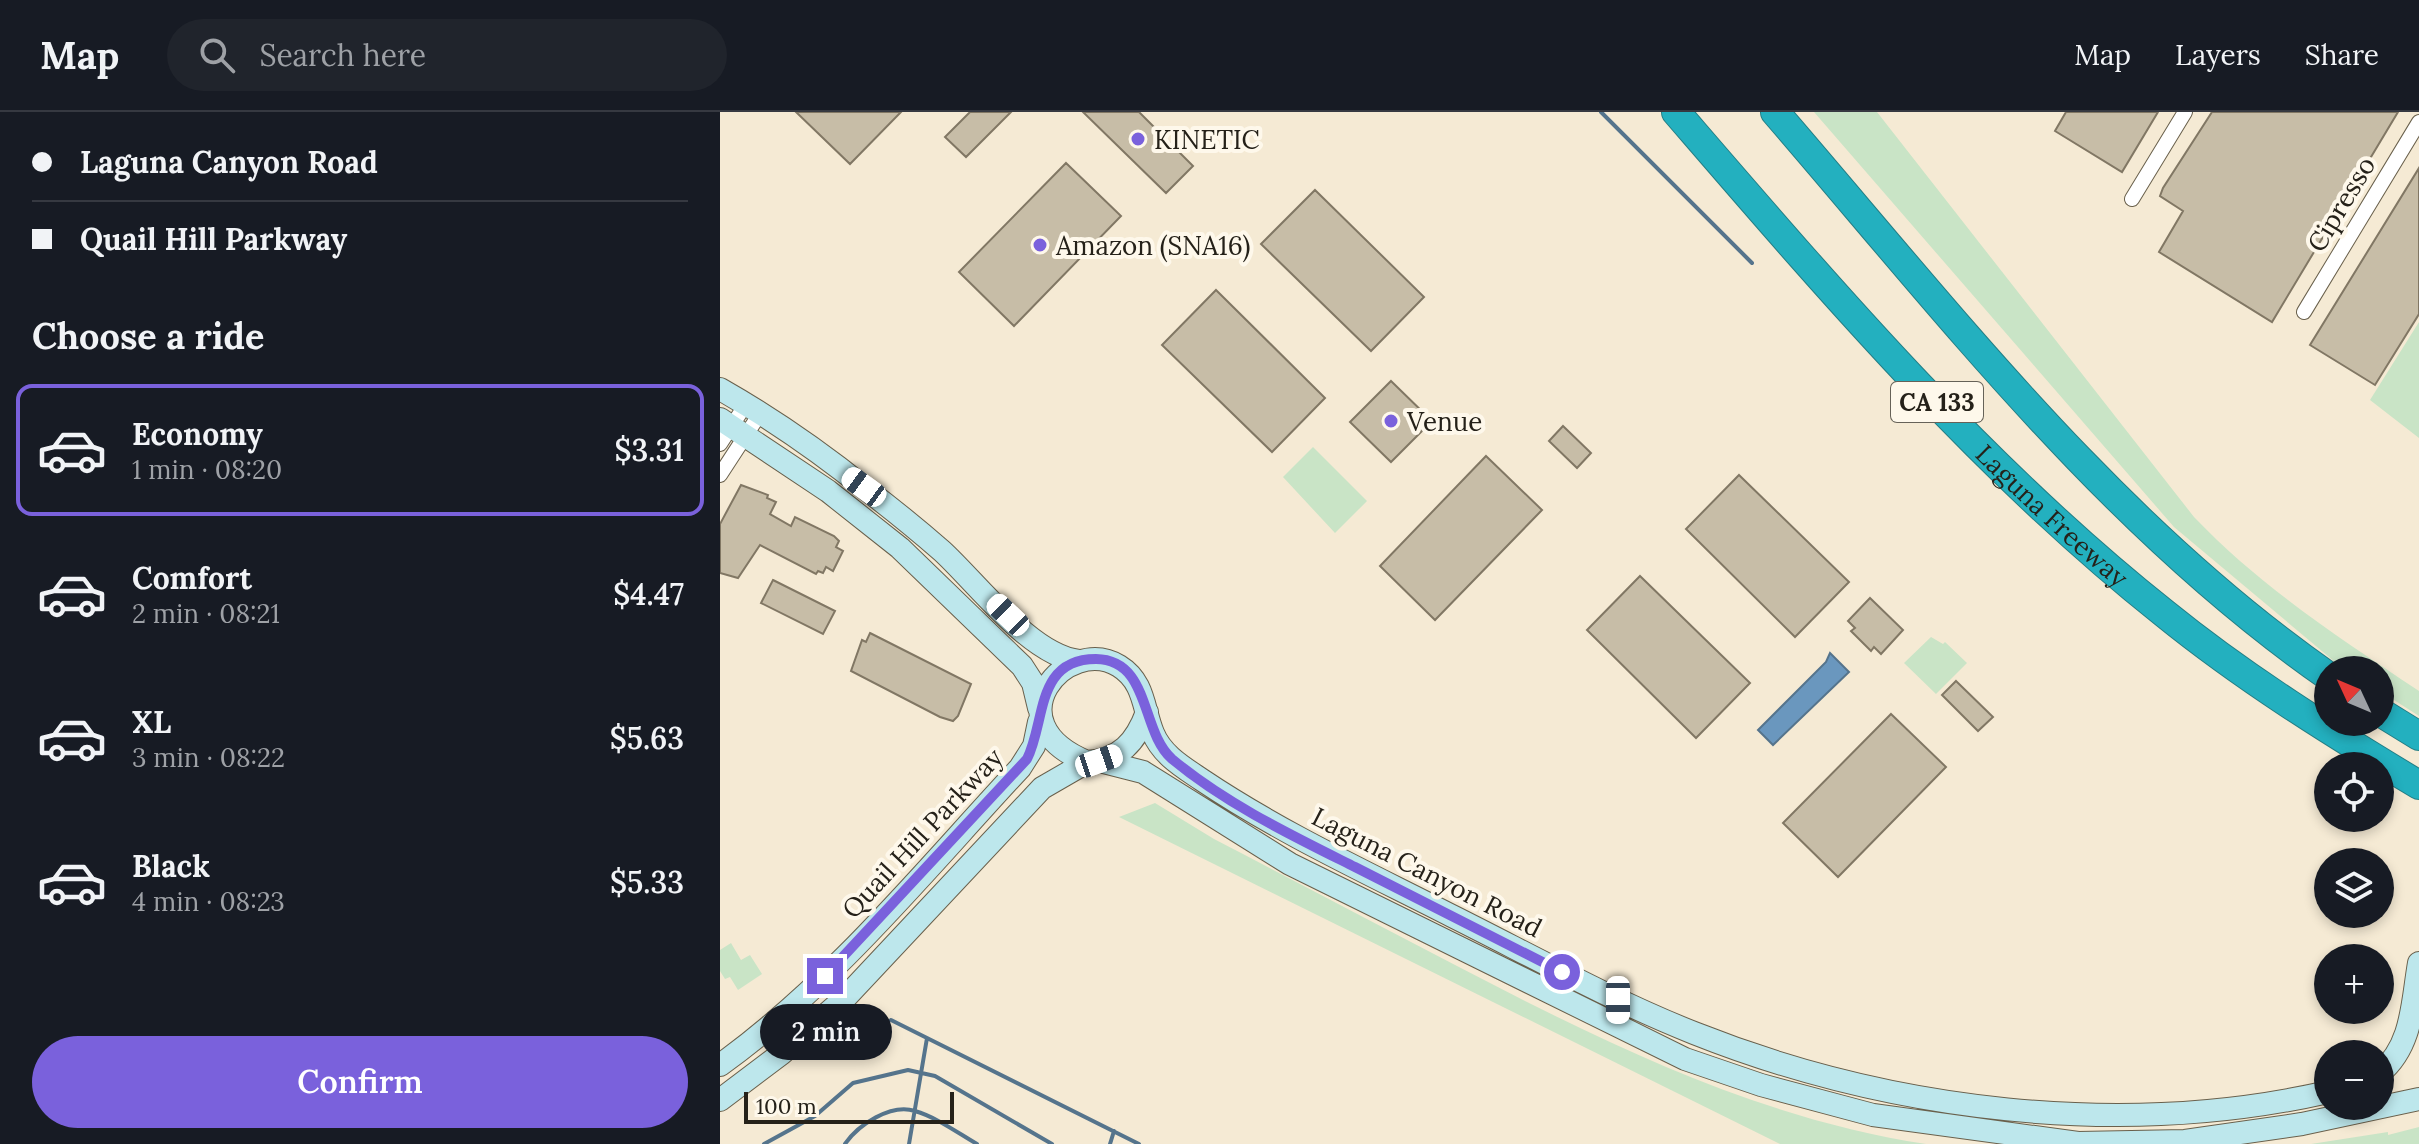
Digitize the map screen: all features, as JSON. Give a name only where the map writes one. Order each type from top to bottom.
[{"type":"highway","name":"Laguna Freeway","points":[[1670,112],[1684,122],[1892,357],[2081,543],[2206,646],[2308,718],[2419,785]]},
{"type":"highway","name":"Laguna Freeway","points":[[1775,112],[2056,438],[2201,578],[2314,665]]},
{"type":"highway","points":[[1798,112],[1935,273],[1950,315]]},
{"type":"highway","points":[[2394,721],[2419,736]]},
{"type":"main road","points":[[720,389],[754,408],[918,531],[1036,641],[1063,658],[1103,660],[1120,667],[1135,681],[1147,712],[1131,744],[1120,754],[1093,762],[1042,788],[857,986],[781,1054],[720,1100]]},
{"type":"main road","points":[[729,431],[828,491],[934,577],[1022,666],[1033,683],[1039,715],[1057,747],[1093,762]]},
{"type":"main road","points":[[1039,715],[1049,686],[1062,670],[1079,661]]},
{"type":"main road","name":"Laguna Canyon Road","points":[[1147,712],[1153,734],[1170,757],[1232,800],[1313,846],[1618,1000],[1695,1034],[1769,1060],[1879,1088],[1983,1105],[2079,1116],[2184,1114],[2314,1094]]},
{"type":"main road","name":"Quail Hill Parkway","points":[[720,1065],[778,1019],[857,944],[1020,768],[1034,746],[1039,715]]},
{"type":"main road","name":"Laguna Canyon Road","points":[[1093,762],[1143,772],[1290,864],[1710,1068],[1873,1115],[2078,1143],[2185,1141],[2302,1124],[2419,1099]]},
{"type":"main road","points":[[2394,1060],[2407,1033],[2419,963]]},
{"type":"main road","points":[[1618,1000],[1618,1025]]},
{"type":"street","points":[[2132,199],[2185,112]]},
{"type":"street","name":"Cipresso","points":[[2304,312],[2419,122]]},
{"type":"street","points":[[720,475],[729,431],[754,408]]},
{"type":"green space","points":[[1814,112],[1877,112],[2194,517],[2274,589],[2367,656],[2328,656],[2174,527]]},
{"type":"green space","points":[[2419,322],[2419,438],[2370,400]]},
{"type":"green space","points":[[1313,447],[1367,501],[1335,533],[1283,477]]},
{"type":"green space","points":[[1931,637],[1943,644],[1945,642],[1967,663],[1936,694],[1904,663]]},
{"type":"green space","points":[[2394,674],[2419,691],[2419,716],[2394,700]]},
{"type":"green space","points":[[1155,803],[1214,839],[1513,995],[1627,1050],[1743,1097],[1803,1116],[1926,1144],[1780,1144],[1119,817]]},
{"type":"green space","points":[[731,943],[741,960],[750,955],[762,974],[738,990],[730,977],[725,979],[720,971],[720,950]]},
{"type":"green space","points":[[2419,1127],[2419,1144],[2311,1144],[2388,1132],[2388,1135]]},
{"type":"water","points":[[1830,653],[1849,672],[1773,745],[1758,730],[1826,662]]},
{"type":"building","points":[[796,112],[901,112],[850,164]]},
{"type":"building","points":[[970,112],[1011,112],[966,157],[945,137]]},
{"type":"building","name":"KINETIC","points":[[1083,112],[1139,112],[1193,166],[1166,193]]},
{"type":"building","points":[[2066,112],[2158,112],[2122,172],[2055,131]]},
{"type":"building","points":[[2212,112],[2398,112],[2272,322],[2159,252],[2183,211],[2160,196],[2163,188]]},
{"type":"building","name":"Amazon (SNA16)","points":[[1066,163],[1121,216],[1014,326],[959,272]]},
{"type":"building","points":[[2419,168],[2419,314],[2375,385],[2310,345]]},
{"type":"building","points":[[1315,190],[1424,297],[1371,351],[1261,244]]},
{"type":"building","points":[[1216,290],[1325,398],[1272,452],[1162,345]]},
{"type":"building","name":"Venue","points":[[1391,381],[1432,421],[1391,462],[1350,422]]},
{"type":"building","points":[[1563,426],[1591,453],[1577,468],[1549,441]]},
{"type":"building","points":[[1486,456],[1542,510],[1435,620],[1380,566]]},
{"type":"building","points":[[1739,475],[1849,582],[1795,637],[1686,529]]},
{"type":"building","points":[[741,485],[768,495],[767,498],[776,502],[770,514],[791,526],[795,517],[834,536],[839,541],[836,547],[843,551],[833,571],[826,567],[823,573],[818,571],[816,574],[760,545],[738,578],[720,573],[720,524]]},
{"type":"building","points":[[1640,576],[1750,683],[1696,738],[1587,630]]},
{"type":"building","points":[[773,580],[835,611],[823,634],[761,603]]},
{"type":"building","points":[[1870,598],[1903,630],[1881,654],[1874,647],[1871,651],[1851,631],[1855,628],[1848,621]]},
{"type":"building","points":[[870,633],[971,684],[953,721],[851,671],[862,640],[866,642]]},
{"type":"building","points":[[1956,681],[1993,717],[1978,731],[1942,695]]},
{"type":"building","points":[[1891,714],[1946,767],[1838,877],[1783,823]]},
{"type":"waterway","points":[[1601,112],[1752,263]]},
{"type":"waterway","points":[[891,1020],[1139,1144]]},
{"type":"waterway","points":[[909,1144],[927,1038]]},
{"type":"waterway","points":[[764,1144],[815,1116],[853,1083],[908,1070],[935,1076],[1052,1144]]},
{"type":"waterway","points":[[845,1144],[876,1117],[906,1109],[931,1117],[977,1144]]},
{"type":"waterway","points":[[1110,1144],[1114,1131]]},
{"type":"place","name":"KINETIC","points":[[1138,139]]},
{"type":"place","name":"Amazon (SNA16)","points":[[1040,245]]},
{"type":"place","name":"Venue","points":[[1391,421]]},
{"type":"route","points":[[825,976],[1027,759],[1034,746],[1039,708],[1049,686],[1062,670],[1079,661],[1095,659],[1120,667],[1135,681],[1145,701],[1153,734],[1170,757],[1232,800],[1313,846],[1562,972]]}]
